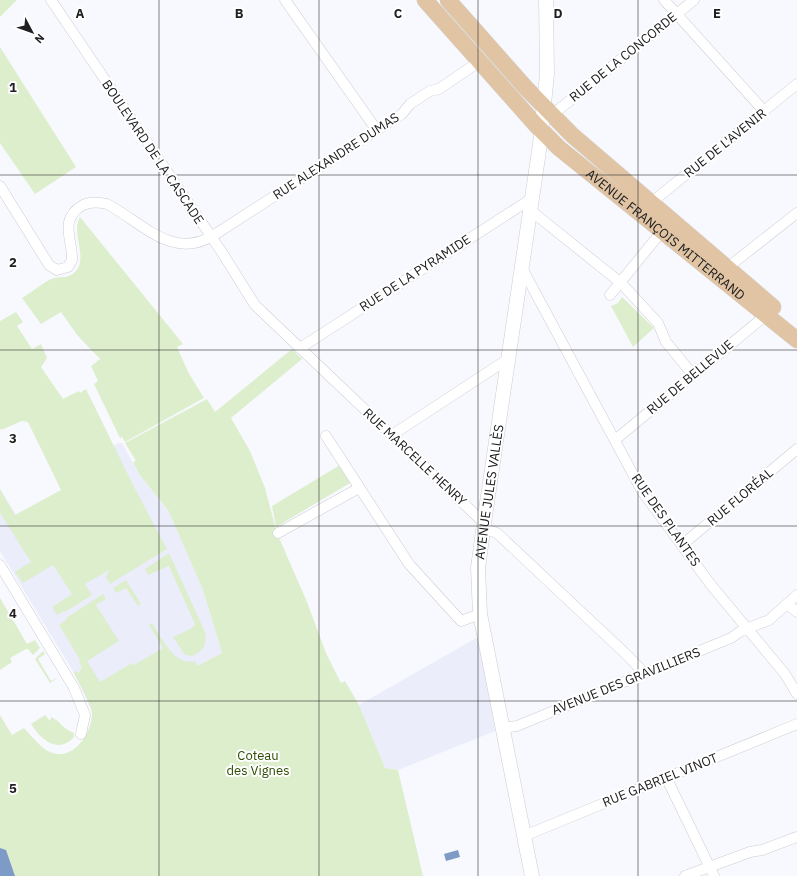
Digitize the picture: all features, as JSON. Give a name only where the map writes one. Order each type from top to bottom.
[{"type":"main road","points":[[425,0],[480,61],[490,64],[517,96],[542,118]]},
{"type":"main road","points":[[448,0],[542,118],[557,134],[562,135],[648,206],[684,232]]},
{"type":"main road","name":"AVENUE JULES VALLÈS","points":[[532,876],[480,614],[478,568],[522,268],[542,118],[547,74],[546,0]]},
{"type":"main road","name":"AVENUE FRANÇOIS MITTERRAND","points":[[542,118],[580,142],[797,327]]},
{"type":"main road","name":"AVENUE FRANÇOIS MITTERRAND","points":[[542,118],[662,231],[797,340]]},
{"type":"street","name":"BOULEVARD DE LA CASCADE","points":[[51,0],[210,237],[221,251],[255,305]]},
{"type":"street","points":[[285,0],[376,129]]},
{"type":"street","points":[[664,0],[764,111]]},
{"type":"street","name":"RUE DE LA CONCORDE","points":[[542,118],[694,0]]},
{"type":"street","name":"RUE ALEXANDRE DUMAS","points":[[0,186],[49,265],[57,270],[65,268],[72,260],[68,229],[71,218],[75,210],[90,203],[101,202],[107,204],[171,243],[184,245],[195,244],[210,237],[376,129],[402,114],[410,104],[430,91],[439,89],[480,61]]},
{"type":"street","name":"RUE DE L'AVENIR","points":[[652,202],[797,84]]},
{"type":"street","points":[[531,204],[621,283],[658,323],[666,342],[693,375]]},
{"type":"street","name":"RUE DE LA PYRAMIDE","points":[[300,348],[531,204]]},
{"type":"street","points":[[728,268],[797,213]]},
{"type":"street","points":[[610,295],[662,231]]},
{"type":"street","name":"RUE DES PLANTES","points":[[522,268],[642,490],[711,585],[785,674],[797,694]]},
{"type":"street","name":"RUE MARCELLE HENRY","points":[[255,305],[484,523],[488,530],[497,533],[628,656],[644,673]]},
{"type":"street","name":"RUE DE BELLEVUE","points":[[615,440],[766,315]]},
{"type":"street","points":[[392,435],[508,359]]},
{"type":"street","points":[[326,436],[409,564],[461,621],[480,614]]},
{"type":"street","name":"RUE FLORÉAL","points":[[682,546],[797,449]]},
{"type":"street","points":[[278,533],[359,488]]},
{"type":"street","points":[[0,565],[74,688],[85,715],[81,734]]},
{"type":"street","name":"AVENUE DES GRAVILLIERS","points":[[502,728],[517,726],[731,638],[748,628],[769,620],[797,595]]},
{"type":"street","points":[[787,604],[797,612]]},
{"type":"street","name":"RUE GABRIEL VINOT","points":[[524,836],[797,724]]},
{"type":"street","points":[[666,777],[712,871]]},
{"type":"street","points":[[685,876],[712,871],[797,837]]},
{"type":"shaded area","points":[[119,443],[122,443],[139,474],[168,510],[203,590],[222,653],[186,672],[92,711],[74,673],[0,551],[0,489],[16,515],[85,477],[78,463]]},
{"type":"shaded area","points":[[478,637],[495,731],[398,770],[385,768],[359,705]]},
{"type":"green space","points":[[0,0],[17,0],[0,17]]},
{"type":"green space","points":[[0,47],[76,167],[35,194],[0,143]]},
{"type":"green space","points":[[80,217],[183,344],[177,347],[188,372],[204,398],[125,442],[122,437],[120,438],[94,384],[98,381],[91,366],[100,359],[78,336],[61,312],[41,324],[22,298],[51,279],[57,277],[67,277],[74,273],[80,261],[77,231]]},
{"type":"green space","points":[[622,297],[654,328],[633,347],[611,306],[618,303]]},
{"type":"green space","points":[[16,312],[23,322],[17,326],[32,349],[41,344],[47,358],[41,367],[63,399],[79,391],[80,393],[86,389],[133,485],[167,549],[110,584],[106,577],[109,570],[85,584],[92,595],[65,612],[64,611],[57,615],[52,607],[72,594],[53,565],[23,583],[15,572],[31,562],[0,513],[0,489],[15,515],[61,490],[28,422],[22,421],[1,430],[0,428],[0,321]]},
{"type":"green space","name":"Coteau des Vignes","points":[[292,349],[302,359],[231,418],[250,451],[265,488],[277,533],[307,602],[326,653],[341,683],[345,681],[359,705],[385,768],[398,770],[423,876],[0,876],[0,715],[12,735],[24,728],[43,748],[55,754],[64,754],[72,751],[84,738],[91,722],[92,713],[90,704],[74,673],[75,671],[79,673],[82,667],[79,662],[80,660],[59,625],[67,619],[66,618],[103,594],[106,599],[96,605],[119,641],[87,661],[100,682],[132,663],[134,665],[163,648],[149,625],[152,623],[169,649],[175,655],[187,662],[195,661],[197,666],[222,653],[203,590],[168,510],[139,474],[133,462],[136,461],[125,443],[207,399],[215,412]]},
{"type":"green space","points":[[340,465],[350,483],[276,527],[272,506]]},
{"type":"green space","points":[[169,553],[206,636],[202,650],[192,656],[185,655],[173,637],[192,628],[195,624],[169,566],[148,575],[145,569]]},
{"type":"green space","points":[[126,580],[141,604],[138,606],[126,588],[116,593],[113,588]]},
{"type":"green space","points":[[0,598],[27,644],[35,640],[40,648],[33,655],[28,649],[26,649],[10,658],[12,662],[0,670]]},
{"type":"green space","points":[[43,651],[45,654],[38,659],[51,681],[59,677],[50,683],[35,659]]},
{"type":"green space","points":[[45,715],[50,721],[51,717],[57,720],[66,729],[74,733],[74,737],[62,745],[50,743],[44,739],[31,724]]},
{"type":"water","points":[[0,848],[6,850],[15,876],[0,876]]},
{"type":"water","points":[[458,850],[460,857],[446,861],[444,854]]}]
